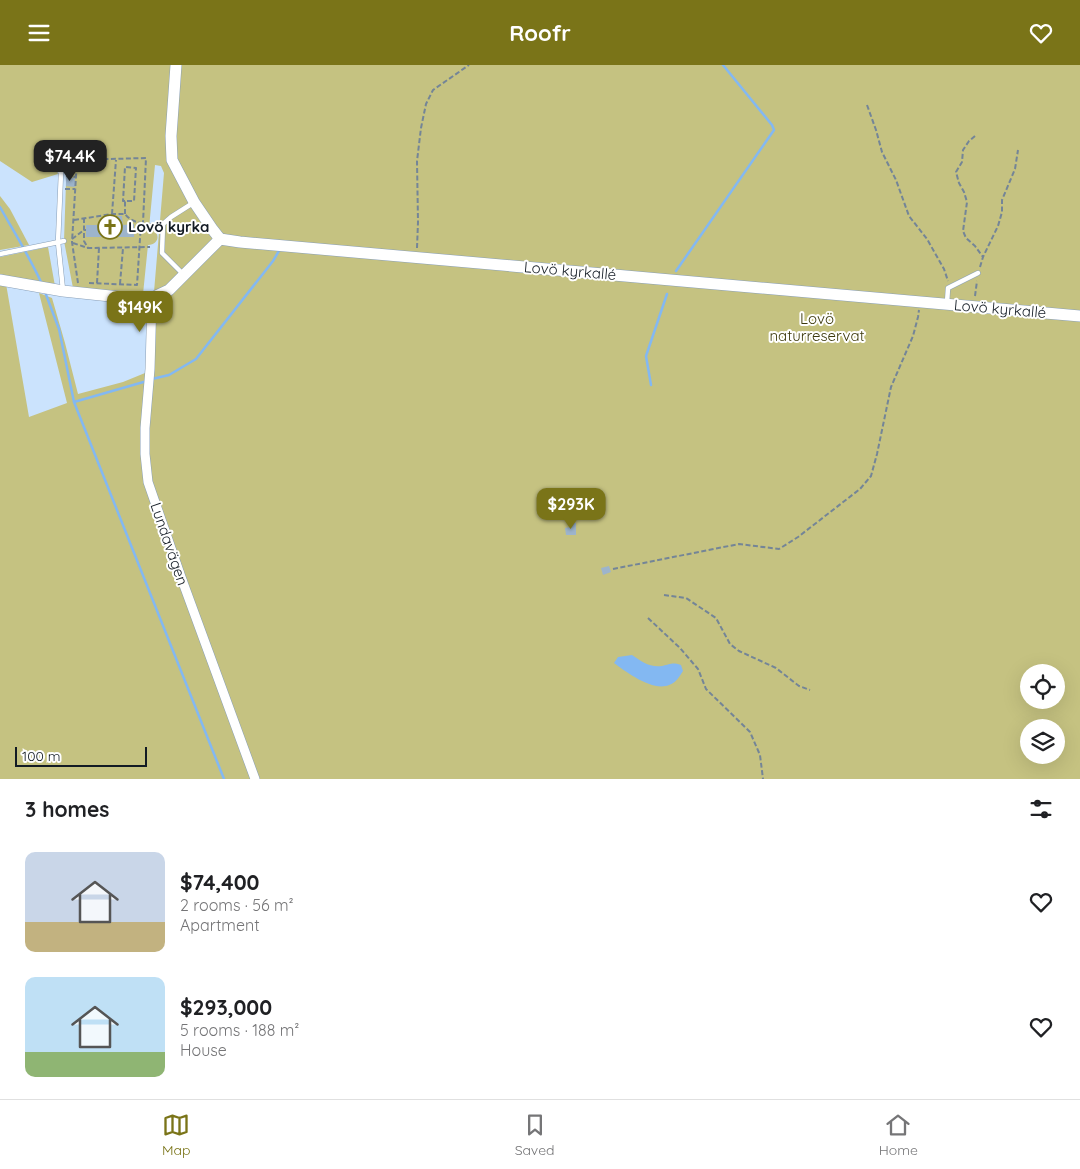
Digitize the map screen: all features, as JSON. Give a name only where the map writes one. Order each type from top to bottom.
[{"type":"street","points":[[0,280],[63,291],[129,298],[152,298],[169,290],[220,239],[194,202],[172,160],[171,136],[176,65]]},
{"type":"street","name":"Lovö kyrkallé","points":[[220,239],[1080,316]]},
{"type":"street","name":"Lundavägen","points":[[152,298],[150,369],[145,428],[148,482],[255,779]]},
{"type":"lane","points":[[56,165],[61,173],[58,242],[63,291]]},
{"type":"lane","points":[[184,275],[162,253],[163,224],[194,202]]},
{"type":"lane","points":[[0,254],[64,241]]},
{"type":"lane","points":[[947,305],[948,288],[978,273]]},
{"type":"path","points":[[417,258],[417,161],[426,104],[433,91],[469,65]]},
{"type":"path","points":[[867,105],[882,152],[896,180],[908,216],[927,239],[940,262],[947,277],[948,288]]},
{"type":"path","points":[[975,135],[963,150],[962,162],[956,172],[967,202],[963,231],[966,238],[983,257]]},
{"type":"path","points":[[974,306],[978,273],[983,257],[998,226],[1002,212],[1002,200],[1015,169],[1018,150]]},
{"type":"path","points":[[78,283],[72,241],[77,160],[146,159],[137,285],[87,283]]},
{"type":"path","points":[[112,214],[116,160]]},
{"type":"path","points":[[126,201],[134,201],[136,168],[125,167],[123,201],[126,201],[125,214],[135,222],[163,224]]},
{"type":"path","points":[[61,176],[76,177]]},
{"type":"path","points":[[60,189],[75,189]]},
{"type":"path","points":[[74,220],[112,214],[125,214]]},
{"type":"path","points":[[84,218],[84,241],[88,247]]},
{"type":"path","points":[[72,241],[85,230]]},
{"type":"path","points":[[72,241],[88,247],[99,248],[150,247]]},
{"type":"path","points":[[120,285],[123,247]]},
{"type":"path","points":[[96,283],[99,248]]},
{"type":"path","points":[[613,569],[739,544],[779,549],[798,537],[860,489],[872,476],[891,387],[913,336],[920,303]]},
{"type":"path","points":[[664,595],[686,598],[716,618],[730,644],[739,651],[776,668],[799,685],[810,690]]},
{"type":"path","points":[[648,617],[680,648],[698,669],[706,689],[750,732],[760,755],[763,779]]},
{"type":"green space","name":"Lovö naturreservat","points":[[0,65],[1080,65],[1080,779],[0,779],[0,257],[48,247],[55,286],[5,278],[29,417],[67,403],[39,293],[52,298],[78,394],[123,382],[145,373],[154,292],[164,173],[161,166],[155,165],[149,228],[156,232],[158,238],[155,242],[148,245],[143,294],[73,288],[64,241],[67,153],[91,151],[50,152],[58,174],[32,182],[0,161]]},
{"type":"green space","points":[[0,196],[10,209],[29,245],[0,250]]},
{"type":"water","points":[[632,655],[654,666],[673,663],[681,665],[683,671],[671,684],[655,686],[632,676],[614,663],[618,657]]},
{"type":"building","points":[[62,153],[68,153],[67,169],[62,169]]},
{"type":"building","points":[[44,156],[52,156],[52,161],[44,161]]},
{"type":"building","points":[[66,177],[75,178],[75,187],[66,186]]},
{"type":"building","name":"Lovö kyrka","points":[[110,216],[122,216],[123,225],[134,224],[134,237],[86,237],[86,225],[110,225]]},
{"type":"building","points":[[570,523],[576,523],[576,535],[566,535],[565,528],[570,527]]},
{"type":"building","points":[[609,566],[611,572],[603,575],[601,568]]},
{"type":"waterway","points":[[676,271],[774,130],[772,125],[723,65]]},
{"type":"waterway","points":[[0,207],[41,282]]},
{"type":"waterway","points":[[152,379],[169,375],[196,359],[273,261],[280,249]]},
{"type":"waterway","points":[[45,292],[59,329],[74,402],[224,779]]},
{"type":"waterway","points":[[651,385],[646,356],[667,294]]},
{"type":"waterway","points":[[74,402],[147,381]]},
{"type":"place","name":"Lovö kyrka","points":[[110,227]]}]
